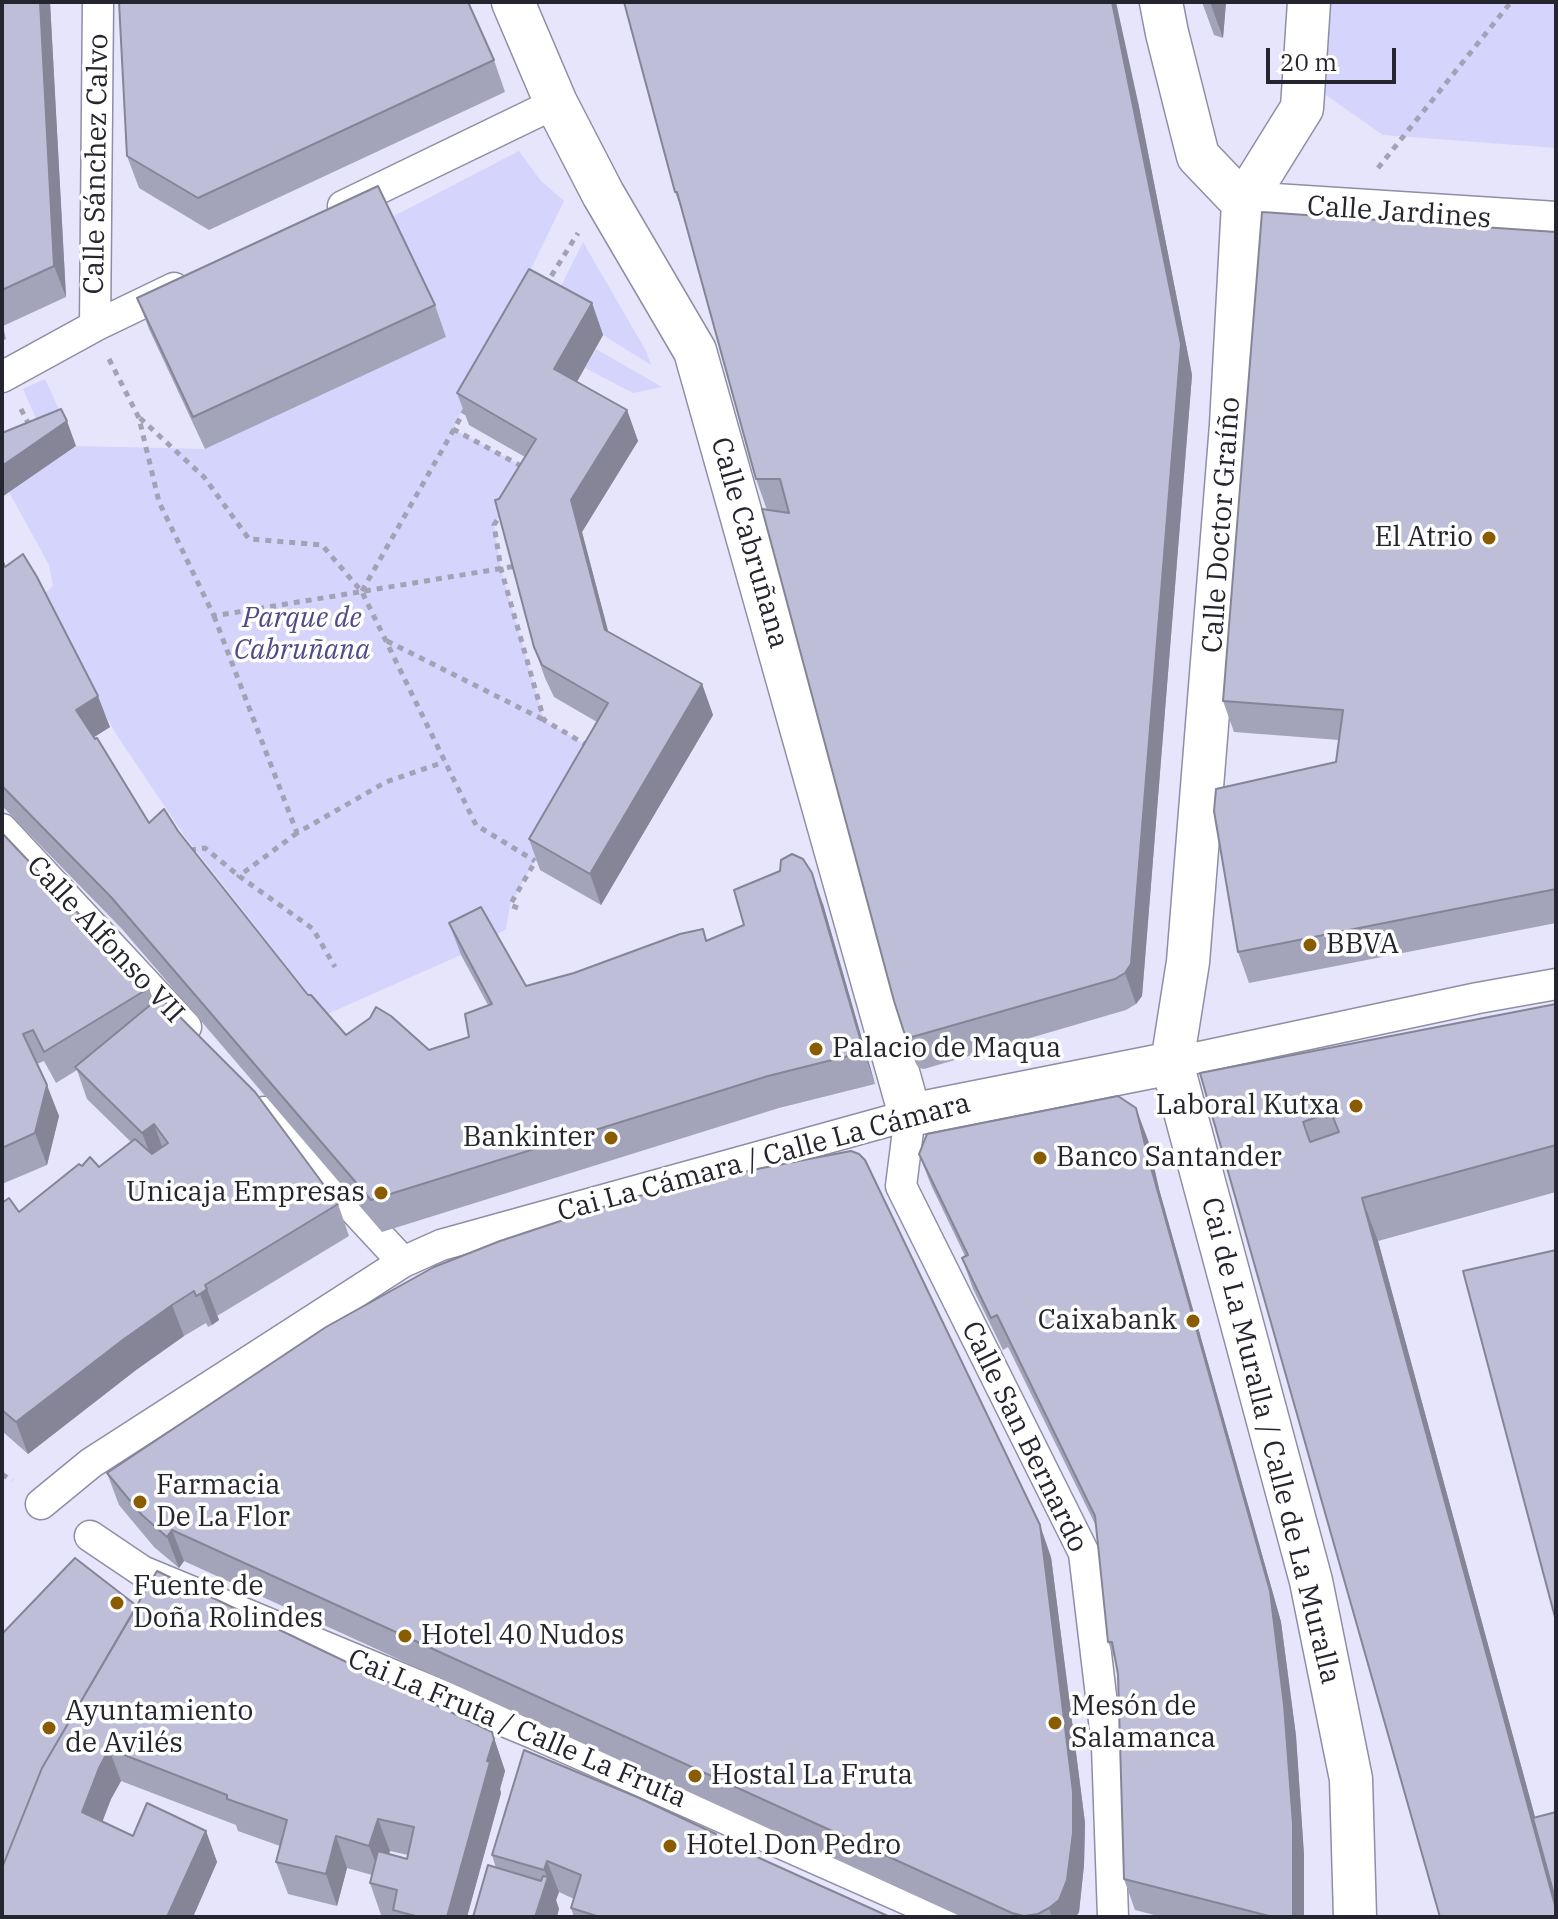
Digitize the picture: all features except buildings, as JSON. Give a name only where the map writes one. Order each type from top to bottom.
[{"type":"street","name":"Calle Sánchez Calvo","points":[[95,326],[98,2]]},
{"type":"street","name":"Calle Cabruñana","points":[[513,2],[556,103],[603,194],[695,351],[910,1115]]},
{"type":"street","points":[[1161,2],[1198,156],[1243,203]]},
{"type":"street","name":"Calle Doctor Graíño","points":[[1172,1063],[1188,962],[1231,425],[1243,203],[1302,108],[1309,2]]},
{"type":"street","points":[[319,218],[556,103]]},
{"type":"street","name":"Calle Jardines","points":[[1243,203],[1556,223]]},
{"type":"street","points":[[4,376],[95,326],[193,279]]},
{"type":"street","name":"Calle Alfonso VII","points":[[2,829],[208,1051]]},
{"type":"street","name":"Cai La Cámara / Calle La Cámara","points":[[41,1504],[91,1463],[403,1262],[441,1245],[910,1115],[1556,984]]},
{"type":"street","name":"Cai de La Muralla / Calle de La Muralla","points":[[1172,1063],[1311,1581],[1351,1779],[1355,1917]]},
{"type":"street","points":[[241,1086],[403,1262]]},
{"type":"street","name":"Calle San Bernardo","points":[[910,1115],[901,1186],[1084,1553],[1107,1746],[1113,1917]]},
{"type":"street","name":"Cai La Fruta / Calle La Fruta","points":[[90,1536],[142,1571],[535,1734],[947,1917]]},
{"type":"street","points":[[525,1764],[535,1734]]},
{"type":"path","points":[[1344,210],[1511,2]]},
{"type":"path","points":[[545,286],[603,194]]},
{"type":"path","points":[[4,376],[37,441]]},
{"type":"path","points":[[118,379],[139,418],[159,502],[214,616],[297,833]]},
{"type":"path","points":[[362,592],[470,403]]},
{"type":"path","points":[[139,418],[204,477],[249,539],[322,545],[362,592],[476,825],[535,861]]},
{"type":"path","points":[[453,429],[528,469]]},
{"type":"path","points":[[507,503],[494,525],[501,569],[544,720]]},
{"type":"path","points":[[214,616],[530,564]]},
{"type":"path","points":[[386,641],[544,720],[596,751]]},
{"type":"path","points":[[239,876],[297,833],[386,782],[444,762]]},
{"type":"path","points":[[518,908],[510,905],[543,847]]},
{"type":"path","points":[[182,851],[205,848],[313,929],[335,967]]},
{"type":"green space","points":[[1327,2],[1556,2],[1556,148],[1383,135],[1320,91]]},
{"type":"green space","name":"Parque de Cabruñana","points":[[519,151],[541,181],[564,201],[453,429],[528,469],[494,525],[501,569],[544,720],[596,751],[510,905],[506,929],[461,955],[325,1015],[184,835],[116,734],[41,597],[53,586],[49,565],[9,492],[76,446],[205,449],[446,337],[390,218]]},
{"type":"green space","points":[[583,242],[646,351],[651,365],[551,306]]},
{"type":"green space","points":[[596,349],[662,387],[633,393],[585,368]]},
{"type":"green space","points":[[45,379],[70,433],[47,443],[23,389]]},
{"type":"place","name":"El Atrio","points":[[1489,538]]},
{"type":"place","name":"BBVA","points":[[1310,945]]},
{"type":"place","name":"Palacio de Maqua","points":[[816,1049]]},
{"type":"place","name":"Laboral Kutxa","points":[[1356,1106]]},
{"type":"place","name":"Bankinter","points":[[611,1138]]},
{"type":"place","name":"Banco Santander","points":[[1040,1158]]},
{"type":"place","name":"Unicaja Empresas","points":[[381,1193]]},
{"type":"place","name":"Caixabank","points":[[1193,1321]]},
{"type":"place","name":"Farmacia De La Flor","points":[[140,1502]]},
{"type":"place","name":"Fuente de Doña Rolindes","points":[[117,1603]]},
{"type":"place","name":"Hotel 40 Nudos","points":[[405,1636]]},
{"type":"place","name":"Mesón de Salamanca","points":[[1055,1723]]},
{"type":"place","name":"Ayuntamiento de Avilés","points":[[49,1728]]},
{"type":"place","name":"Hostal La Fruta","points":[[695,1776]]},
{"type":"place","name":"Hotel Don Pedro","points":[[670,1846]]}]
